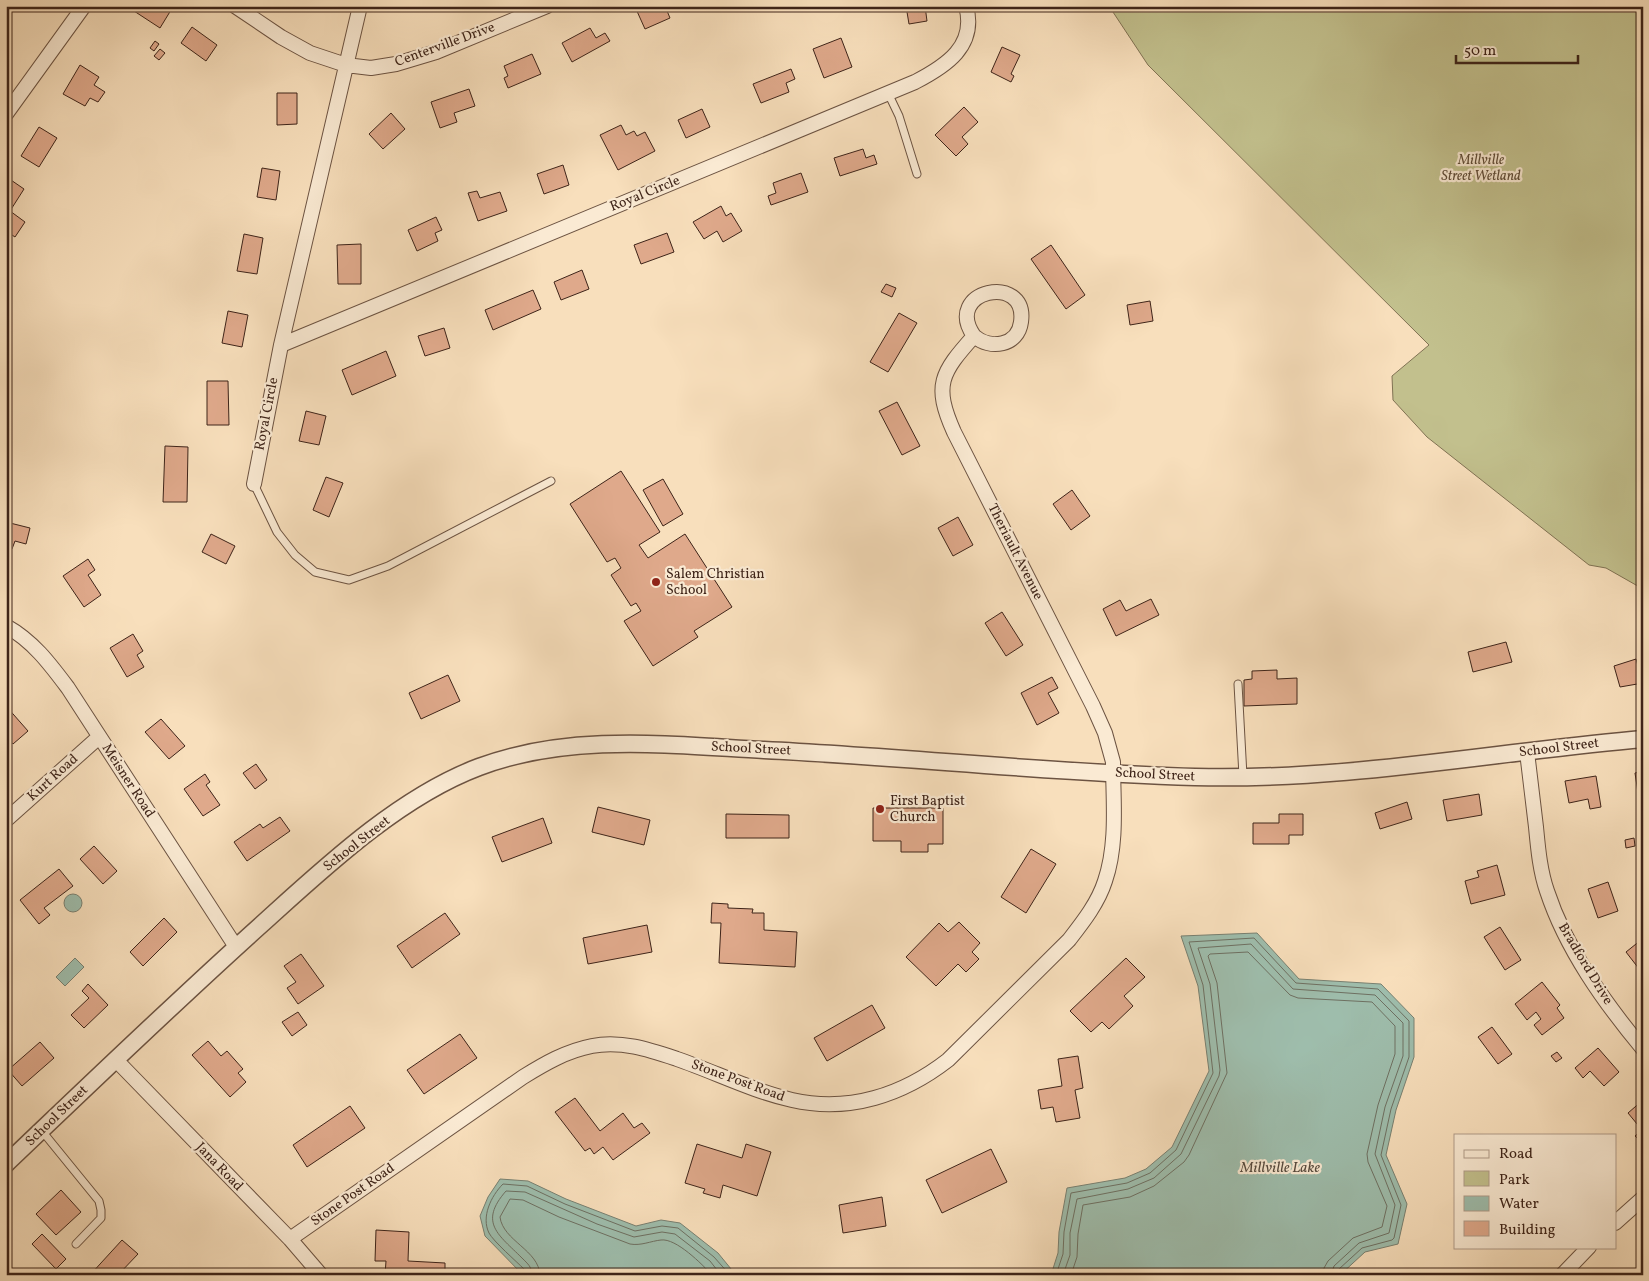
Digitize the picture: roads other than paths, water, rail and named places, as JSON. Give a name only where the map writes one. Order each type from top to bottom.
[{"type":"street","points":[[6,114],[84,6]]},
{"type":"street","name":"Centerville Drive","points":[[235,6],[297,46],[346,65],[371,68],[396,64],[436,52],[547,6]]},
{"type":"street","name":"Royal Circle","points":[[254,484],[281,345],[360,6]]},
{"type":"street","name":"Royal Circle","points":[[281,345],[916,82],[949,62],[961,47],[968,28],[966,6]]},
{"type":"street","name":"Theriault Avenue","points":[[974,336],[950,363],[945,373],[942,398],[946,414],[1094,706],[1111,752],[1113,773]]},
{"type":"street","name":"Meisner Road","points":[[6,626],[31,644],[68,688],[236,947]]},
{"type":"street","name":"Kurt Road","points":[[6,820],[99,737]]},
{"type":"street","name":"School Street","points":[[6,1164],[236,947],[335,860],[421,796],[479,767],[513,756],[542,750],[620,743],[835,753],[1032,769],[1196,777],[1242,777],[1329,774],[1386,769],[1643,739]]},
{"type":"street","name":"Bradford Drive","points":[[1527,752],[1539,852],[1546,889],[1560,926],[1581,964],[1643,1050]]},
{"type":"street","name":"Stone Post Road","points":[[290,1239],[523,1077],[554,1059],[570,1052],[593,1046],[616,1045],[639,1048],[692,1064],[772,1095],[813,1103],[856,1102],[896,1092],[913,1084],[942,1064],[971,1039],[1069,940],[1084,920],[1097,899],[1105,881],[1110,862],[1113,841],[1113,773]]},
{"type":"street","name":"Jana Road","points":[[116,1060],[290,1239],[320,1275]]},
{"type":"street","points":[[1616,1222],[1643,1198]]},
{"type":"street","points":[[1562,1275],[1588,1248]]},
{"type":"lane","points":[[888,93],[899,116],[917,174]]},
{"type":"lane","points":[[254,484],[277,532],[295,555],[315,572],[349,580],[388,566],[552,481]]},
{"type":"lane","points":[[1238,684],[1242,777]]},
{"type":"lane","points":[[42,1130],[99,1201],[100,1218],[76,1244]]},
{"type":"water","points":[[73,894],[79,897],[82,903],[79,909],[73,912],[67,909],[64,903],[67,897]]},
{"type":"water","name":"Millville Lake","points":[[1257,933],[1299,979],[1381,984],[1414,1018],[1414,1057],[1396,1110],[1386,1155],[1407,1204],[1398,1244],[1365,1252],[1340,1275],[1051,1275],[1058,1253],[1059,1232],[1067,1188],[1125,1178],[1146,1169],[1172,1147],[1209,1071],[1198,986],[1181,936]]},
{"type":"water","points":[[75,958],[84,967],[65,986],[56,977]]},
{"type":"water","points":[[500,1179],[528,1181],[566,1199],[636,1226],[661,1220],[680,1223],[718,1253],[736,1275],[523,1275],[485,1236],[480,1216],[488,1197]]},
{"type":"place","name":"Salem Christian School","points":[[656,582]]},
{"type":"place","name":"First Baptist Church","points":[[880,809]]},
{"type":"park label","name":"Millville Street Wetland","points":[[1481,168]]}]
